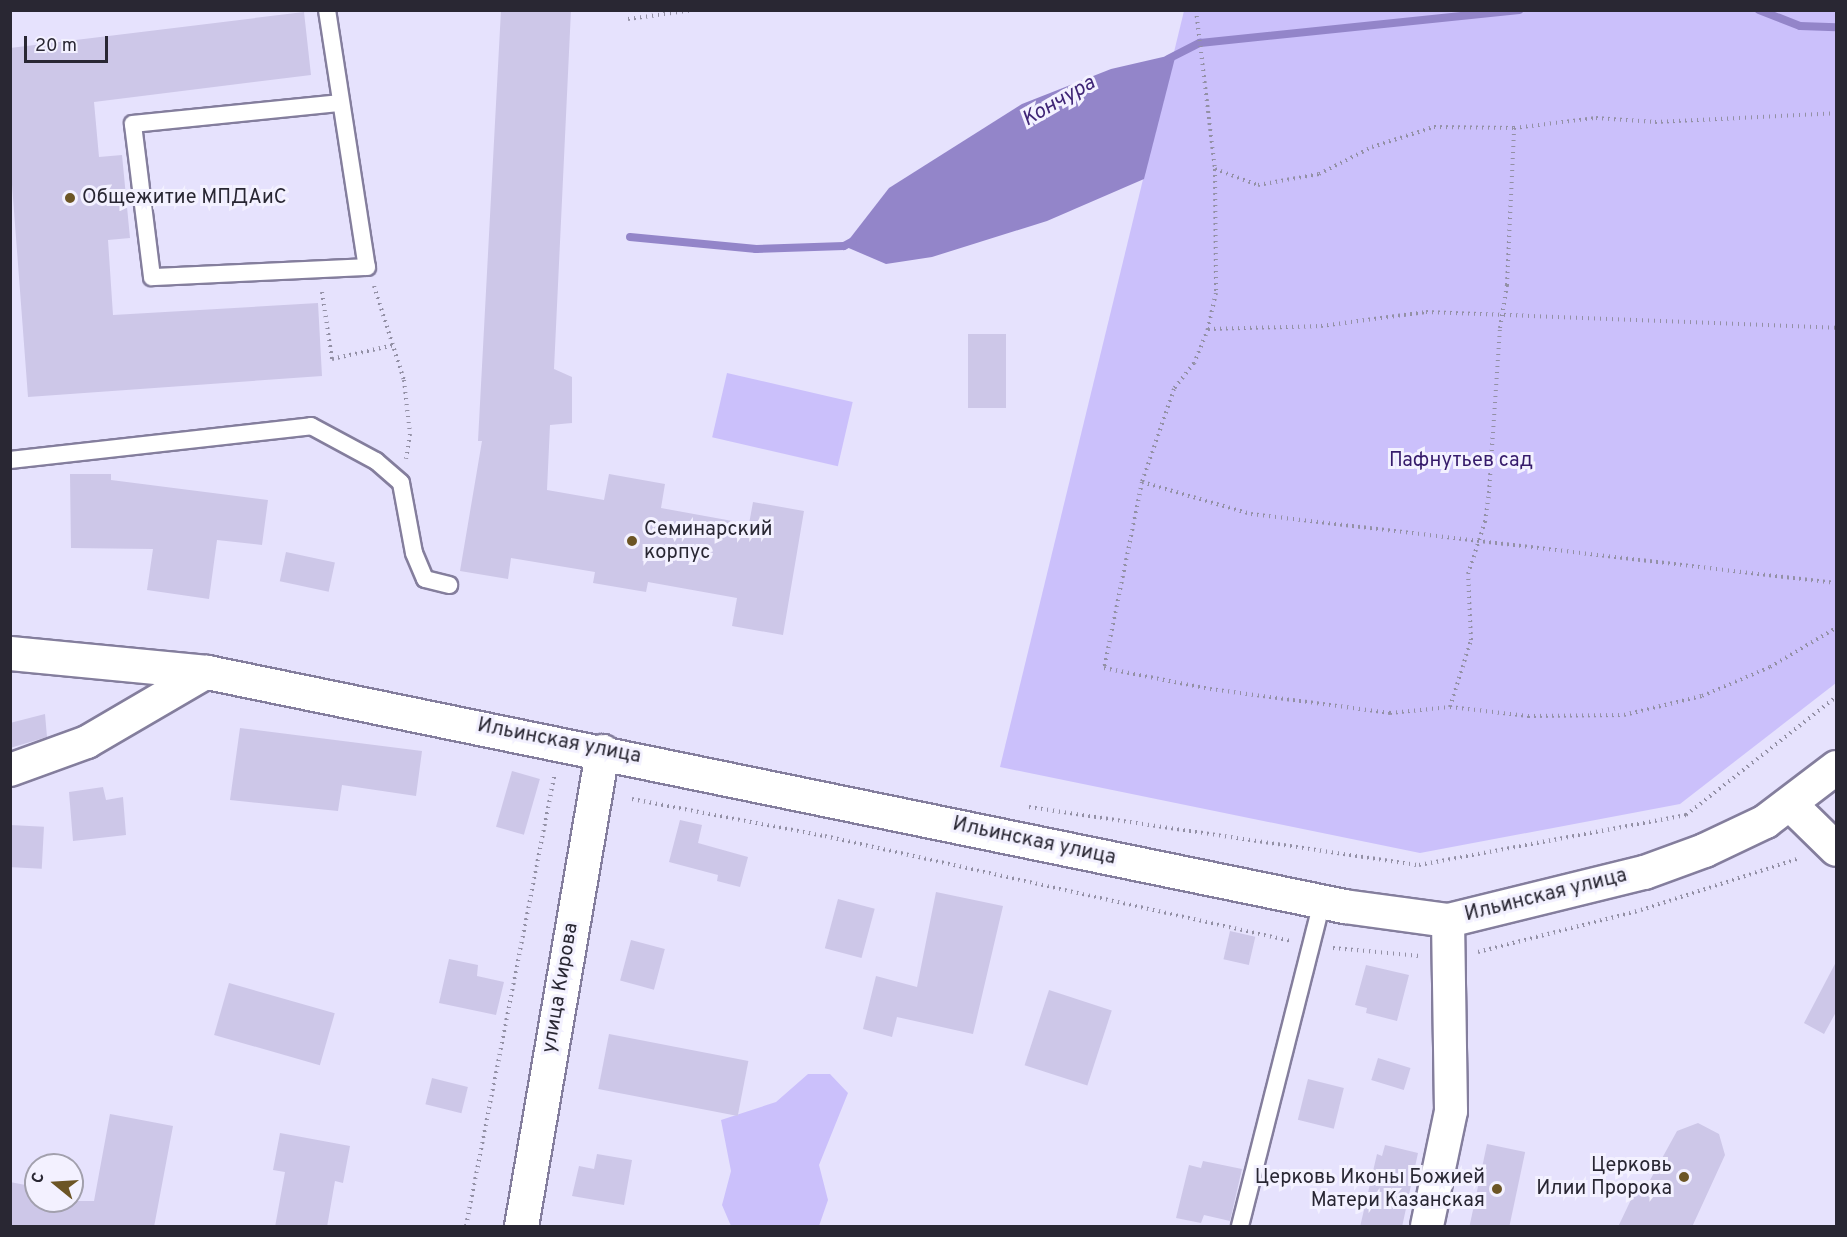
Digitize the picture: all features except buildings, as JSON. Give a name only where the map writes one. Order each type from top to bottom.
[{"type":"main road","name":"Ильинская улица","points":[[10,653],[207,672],[602,751],[1322,902],[1448,920],[1644,872],[1704,850],[1790,804],[1836,767]]},
{"type":"main road","name":"улица Кирова","points":[[521,1227],[602,751]]},
{"type":"main road","points":[[1790,804],[1836,849]]},
{"type":"street","points":[[10,770],[87,742],[207,672]]},
{"type":"street","points":[[1427,1227],[1451,1111],[1448,920]]},
{"type":"lane","points":[[327,10],[338,103],[367,267],[153,277],[134,124],[338,103]]},
{"type":"lane","points":[[10,459],[311,426],[376,461],[401,483],[414,553],[426,579],[448,585]]},
{"type":"lane","points":[[1240,1227],[1322,902]]},
{"type":"path","points":[[628,19],[695,10]]},
{"type":"path","points":[[1196,10],[1215,169],[1216,293],[1208,329],[1194,363],[1174,389],[1142,482],[1104,668],[1210,689],[1390,713],[1450,706],[1528,716],[1623,715],[1702,696],[1770,667],[1836,628]]},
{"type":"path","points":[[1215,169],[1258,185],[1319,174],[1372,147],[1434,127],[1514,128],[1596,118],[1655,122],[1836,114]]},
{"type":"path","points":[[1450,706],[1471,640],[1468,574],[1478,544],[1489,493],[1514,128]]},
{"type":"path","points":[[367,267],[404,380],[410,434],[401,483]]},
{"type":"path","points":[[318,269],[332,359],[394,345]]},
{"type":"path","points":[[1208,329],[1321,326],[1426,312],[1836,328]]},
{"type":"path","points":[[1142,482],[1251,514],[1478,544],[1836,583]]},
{"type":"path","points":[[1019,806],[1419,865],[1686,815],[1836,697]]},
{"type":"path","points":[[466,1227],[556,767]]},
{"type":"path","points":[[632,799],[825,836],[1312,946],[1449,959],[1641,910],[1797,859]]},
{"type":"green space","name":"Пафнутьев сад","points":[[1184,11],[1836,11],[1836,683],[1680,804],[1420,853],[1000,767]]},
{"type":"green space","points":[[727,373],[853,402],[838,466],[712,437]]},
{"type":"green space","points":[[808,1074],[830,1074],[848,1093],[819,1165],[828,1200],[819,1226],[731,1226],[722,1205],[731,1171],[721,1120],[776,1102]]},
{"type":"water","points":[[1176,54],[1144,179],[1047,221],[932,257],[886,264],[844,246],[889,188],[1022,104],[1111,69]]},
{"type":"waterway","name":"Кончура","points":[[1168,59],[1200,43],[1519,10]]},
{"type":"waterway","name":"Кончура","points":[[1759,10],[1800,26],[1836,27]]},
{"type":"waterway","name":"Кончура","points":[[630,237],[756,249],[844,246],[853,241]]},
{"type":"place","name":"Общежитие МПДАиС","points":[[70,198]]},
{"type":"place","name":"Семинарский корпус","points":[[632,541]]},
{"type":"place","name":"Церковь Илии Пророка","points":[[1684,1177]]},
{"type":"place","name":"Церковь Иконы Божией Матери Казанская","points":[[1497,1189]]}]
